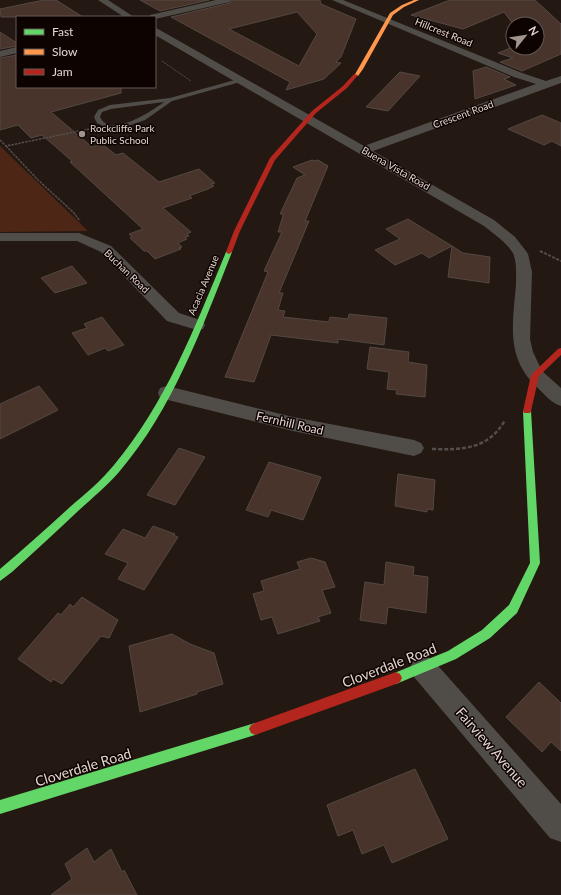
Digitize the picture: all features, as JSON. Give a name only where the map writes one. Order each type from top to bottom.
[{"type":"street","points":[[102,0],[128,16]]},
{"type":"street","points":[[156,16],[227,0]]},
{"type":"street","name":"Hillcrest Road","points":[[336,0],[518,75],[545,84]]},
{"type":"street","name":"Acacia Avenue","points":[[0,576],[90,495],[116,469],[139,439],[167,393],[207,306],[237,231],[272,159],[309,118],[345,87],[361,69],[391,14],[417,0]]},
{"type":"street","name":"Buena Vista Road","points":[[156,32],[309,118],[489,223],[510,240],[521,254],[524,272],[521,339],[524,352],[535,375]]},
{"type":"street","points":[[0,54],[16,50]]},
{"type":"street","name":"Crescent Road","points":[[364,150],[561,79]]},
{"type":"street","name":"Buchan Road","points":[[0,238],[79,237],[106,249],[173,317],[198,325]]},
{"type":"street","points":[[561,351],[535,375],[561,399]]},
{"type":"street","name":"Cloverdale Road","points":[[0,807],[259,728],[423,668],[452,655],[486,634],[513,609],[535,563],[527,410],[535,375]]},
{"type":"street","name":"Fernhill Road","points":[[167,393],[293,424],[414,448]]},
{"type":"street","name":"Fairview Avenue","points":[[423,668],[561,827]]},
{"type":"lane","points":[[170,100],[143,119],[134,123],[116,126],[102,124],[98,120],[98,115],[102,110],[110,107],[170,100],[242,80]]},
{"type":"path","points":[[162,61],[196,84],[193,93]]},
{"type":"path","points":[[6,146],[25,140],[76,133],[102,124]]},
{"type":"path","points":[[0,140],[38,180],[73,212],[81,222],[85,224]]},
{"type":"path","points":[[414,448],[453,450],[481,445],[501,431],[511,406],[530,396]]},
{"type":"shaded area","points":[[0,146],[88,231],[0,232]]},
{"type":"building","points":[[44,0],[56,0],[81,16],[1,17],[0,9]]},
{"type":"building","points":[[140,0],[209,0],[160,11]]},
{"type":"building","points":[[232,0],[320,0],[321,4],[356,19],[341,57],[336,62],[341,63],[324,79],[286,90],[290,82],[171,17],[230,3]],"holes":[[[297,12],[317,34],[299,66],[229,29]]]},
{"type":"building","points":[[450,0],[535,0],[561,24],[561,54],[522,71],[500,62],[513,58],[507,56],[545,56],[545,16],[507,16],[504,12],[463,29],[411,15]]},
{"type":"building","points":[[0,32],[16,42],[16,46],[0,49]]},
{"type":"building","points":[[505,50],[505,55],[498,53]]},
{"type":"building","points":[[16,55],[16,88],[121,88],[121,93],[51,112],[92,147],[102,144],[116,155],[123,153],[159,182],[199,169],[215,183],[211,184],[214,186],[208,189],[189,196],[192,198],[163,208],[191,232],[187,234],[189,236],[185,237],[187,239],[178,243],[182,247],[179,248],[181,249],[155,259],[130,238],[132,237],[129,234],[143,229],[70,162],[72,161],[42,135],[31,138],[18,125],[0,130],[0,58]]},
{"type":"building","points":[[486,67],[510,77],[504,79],[516,85],[475,99],[473,71]]},
{"type":"building","points":[[400,72],[420,76],[388,111],[366,107]]},
{"type":"building","points":[[542,115],[561,123],[561,146],[552,141],[544,145],[508,129]]},
{"type":"building","points":[[312,160],[318,160],[328,166],[305,221],[309,221],[279,293],[283,293],[278,310],[285,311],[283,317],[329,322],[330,317],[348,319],[349,314],[387,318],[384,345],[338,339],[338,343],[271,335],[254,382],[225,377],[268,272],[264,271],[282,232],[278,232],[283,216],[283,214],[280,214],[297,178],[305,175],[293,167]]},
{"type":"building","points":[[408,219],[452,246],[429,258],[422,253],[395,265],[375,250],[400,239],[386,229]]},
{"type":"building","points":[[452,246],[463,253],[490,257],[489,283],[448,277]]},
{"type":"building","points":[[72,266],[87,283],[55,293],[41,278]]},
{"type":"building","points":[[102,317],[124,345],[108,351],[105,348],[88,355],[72,333],[87,328],[84,324]]},
{"type":"building","points":[[370,347],[409,352],[408,362],[427,365],[425,397],[396,394],[397,390],[387,389],[389,372],[367,369]]},
{"type":"building","points":[[39,386],[58,410],[0,439],[0,404]]},
{"type":"building","points":[[179,448],[205,457],[175,505],[147,495]]},
{"type":"building","points":[[269,462],[321,477],[303,520],[271,510],[268,517],[246,510]]},
{"type":"building","points":[[398,474],[435,480],[433,510],[427,509],[427,512],[395,506]]},
{"type":"building","points":[[153,526],[175,534],[173,535],[178,537],[144,590],[118,579],[128,563],[105,554],[123,529],[145,538]]},
{"type":"building","points":[[311,558],[325,562],[335,587],[322,590],[331,613],[318,617],[320,621],[278,634],[272,617],[261,620],[253,594],[264,591],[261,581],[300,569],[297,562]]},
{"type":"building","points":[[386,562],[414,567],[413,575],[428,577],[426,613],[388,607],[386,624],[360,620],[365,582],[384,585]]},
{"type":"building","points":[[82,597],[118,620],[109,638],[101,636],[62,684],[53,679],[51,682],[18,659],[58,613],[61,615],[70,604],[73,607]]},
{"type":"building","points":[[172,634],[190,644],[214,653],[223,684],[140,712],[129,646]]},
{"type":"building","points":[[539,682],[561,703],[561,751],[551,742],[542,752],[506,717]]},
{"type":"building","points":[[415,769],[448,839],[392,863],[384,845],[362,854],[353,830],[338,836],[327,805]]},
{"type":"building","points":[[87,848],[94,862],[111,849],[122,872],[124,870],[137,895],[51,895],[72,879],[65,864]]},
{"type":"traffic: fast","points":[[0,576],[98,487],[116,469],[135,446],[152,420],[181,365],[229,252]]},
{"type":"traffic: fast","points":[[396,678],[452,655],[486,634],[513,609],[535,563],[527,411]]},
{"type":"traffic: fast","points":[[0,807],[255,729]]},
{"type":"traffic: slow","points":[[356,75],[361,69],[391,14],[403,6],[417,0]]},
{"type":"traffic: jam","points":[[229,252],[237,231],[272,159],[314,112],[345,87],[356,75]]},
{"type":"traffic: jam","points":[[527,411],[535,375],[561,351]]},
{"type":"traffic: jam","points":[[255,729],[396,678]]},
{"type":"place","name":"Rockcliffe Park Public School","points":[[82,134]]}]
